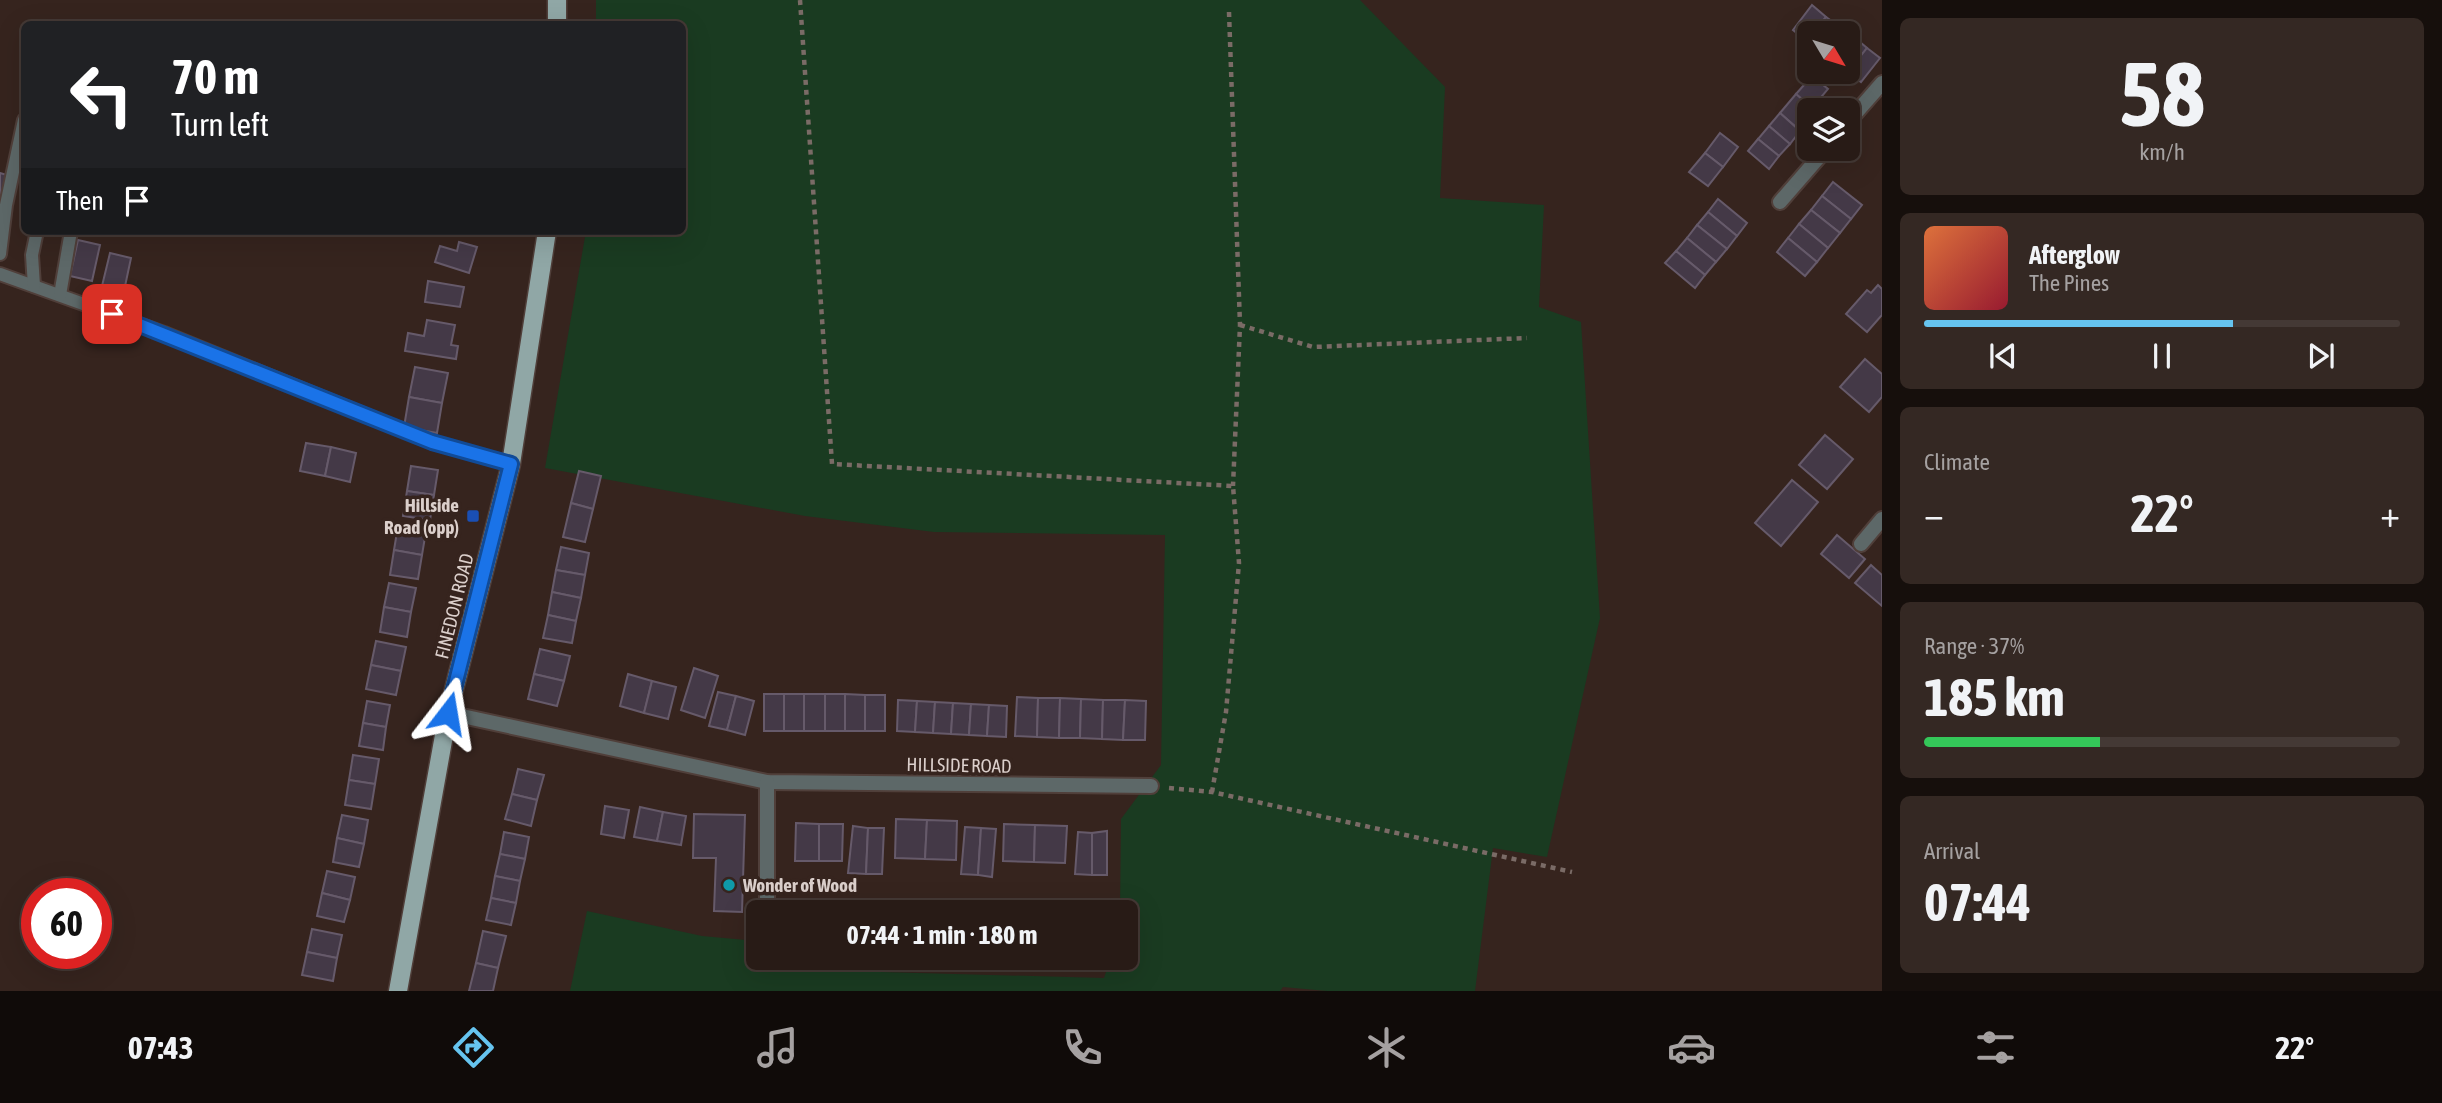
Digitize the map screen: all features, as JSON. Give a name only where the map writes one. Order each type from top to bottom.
[{"type":"main road","points":[[557,0],[557,21]]},
{"type":"main road","name":"FINEDON ROAD","points":[[398,991],[448,713],[511,464],[546,235]]},
{"type":"street","points":[[1860,108],[1882,82]]},
{"type":"street","points":[[1780,202],[1816,161]]},
{"type":"street","points":[[1861,544],[1882,519]]},
{"type":"street","name":"HILLSIDE ROAD","points":[[448,713],[766,782],[1151,786]]},
{"type":"street","points":[[766,782],[767,900]]},
{"type":"lane","points":[[0,254],[6,205],[21,134]]},
{"type":"lane","points":[[34,286],[32,255],[36,235]]},
{"type":"lane","points":[[60,295],[70,235]]},
{"type":"lane","points":[[0,274],[164,333],[432,442],[511,464]]},
{"type":"path","points":[[800,0],[832,464],[1233,486]]},
{"type":"path","points":[[1212,792],[1226,712],[1239,563],[1233,486],[1240,326],[1229,12]]},
{"type":"path","points":[[1240,326],[1313,348],[1527,338]]},
{"type":"path","points":[[1151,786],[1212,792],[1572,872]]},
{"type":"green space","points":[[596,0],[1360,0],[1445,87],[1440,198],[1544,205],[1539,307],[1581,322],[1600,618],[1547,857],[1493,848],[1475,991],[1327,991],[1283,987],[1280,991],[570,991],[587,911],[702,936],[746,940],[746,970],[842,970],[1104,978],[1107,970],[1138,970],[1138,900],[1120,900],[1121,819],[1161,765],[1165,535],[934,532],[805,516],[545,468],[585,235],[686,235],[686,21],[596,21]]},
{"type":"building","points":[[1812,5],[1826,17],[1823,21],[1800,21]]},
{"type":"building","points":[[1860,42],[1867,48],[1860,57]]},
{"type":"building","points":[[1867,48],[1880,58],[1861,82],[1860,81],[1860,57]]},
{"type":"building","points":[[1805,84],[1822,84],[1828,89],[1820,98],[1801,98],[1796,94]]},
{"type":"building","points":[[1796,94],[1801,98],[1797,98],[1796,127],[1780,113]]},
{"type":"building","points":[[1780,113],[1797,128],[1797,135],[1790,144],[1769,126]]},
{"type":"building","points":[[1769,126],[1790,144],[1779,156],[1758,139]]},
{"type":"building","points":[[1720,133],[1738,147],[1723,167],[1705,153]]},
{"type":"building","points":[[1758,139],[1779,156],[1769,169],[1748,151]]},
{"type":"building","points":[[1705,153],[1723,167],[1708,186],[1689,172]]},
{"type":"building","points":[[0,173],[10,176],[0,205]]},
{"type":"building","points":[[1833,182],[1862,205],[1851,219],[1822,196]]},
{"type":"building","points":[[1822,196],[1851,219],[1840,233],[1811,210]]},
{"type":"building","points":[[1718,199],[1747,223],[1737,236],[1708,212]]},
{"type":"building","points":[[1811,210],[1840,233],[1828,248],[1799,224]]},
{"type":"building","points":[[1708,212],[1737,236],[1727,249],[1697,225]]},
{"type":"building","points":[[1799,224],[1828,248],[1817,262],[1788,238]]},
{"type":"building","points":[[1697,225],[1727,249],[1716,262],[1687,238]]},
{"type":"building","points":[[1687,238],[1716,262],[1705,275],[1676,251]]},
{"type":"building","points":[[1788,238],[1817,262],[1805,276],[1777,252]]},
{"type":"building","points":[[78,240],[100,245],[92,281],[70,276]]},
{"type":"building","points":[[459,242],[477,247],[469,273],[435,262],[440,246],[457,251]]},
{"type":"building","points":[[1676,251],[1705,275],[1695,288],[1665,263]]},
{"type":"building","points":[[110,253],[131,258],[124,291],[102,286]]},
{"type":"building","points":[[428,281],[464,287],[460,307],[425,302]]},
{"type":"building","points":[[1878,285],[1882,289],[1882,315],[1867,332],[1846,314],[1867,290],[1871,293]]},
{"type":"building","points":[[427,320],[455,325],[451,345],[458,346],[456,359],[405,351],[408,333],[424,336]]},
{"type":"building","points":[[1865,359],[1882,374],[1882,397],[1869,412],[1840,387]]},
{"type":"building","points":[[415,367],[448,373],[442,403],[409,397]]},
{"type":"building","points":[[409,397],[442,403],[437,433],[404,427]]},
{"type":"building","points":[[1825,435],[1853,459],[1827,489],[1799,465]]},
{"type":"building","points":[[306,443],[331,447],[325,476],[300,471]]},
{"type":"building","points":[[331,447],[356,453],[350,482],[325,476]]},
{"type":"building","points":[[411,466],[438,470],[434,495],[407,491]]},
{"type":"building","points":[[579,471],[601,476],[593,509],[571,503]]},
{"type":"building","points":[[1792,480],[1818,502],[1781,546],[1755,523]]},
{"type":"building","points":[[407,491],[434,495],[430,520],[403,516]]},
{"type":"building","points":[[571,503],[593,509],[585,542],[563,537]]},
{"type":"building","points":[[398,526],[426,531],[422,555],[394,550]]},
{"type":"building","points":[[1837,535],[1865,559],[1849,578],[1821,554]]},
{"type":"building","points":[[561,547],[589,553],[585,575],[556,570]]},
{"type":"building","points":[[394,550],[422,555],[418,579],[390,575]]},
{"type":"building","points":[[1871,565],[1882,575],[1882,606],[1855,583]]},
{"type":"building","points":[[556,570],[585,575],[581,598],[552,592]]},
{"type":"building","points":[[389,583],[416,588],[411,612],[384,607]]},
{"type":"building","points":[[552,592],[581,598],[576,621],[548,615]]},
{"type":"building","points":[[384,607],[411,612],[407,637],[380,632]]},
{"type":"building","points":[[548,615],[576,621],[572,643],[543,638]]},
{"type":"building","points":[[376,641],[406,647],[401,671],[371,665]]},
{"type":"building","points":[[540,649],[570,656],[564,681],[534,674]]},
{"type":"building","points":[[371,665],[401,671],[396,695],[366,689]]},
{"type":"building","points":[[694,668],[718,676],[705,718],[681,710]]},
{"type":"building","points":[[534,674],[564,681],[557,706],[528,699]]},
{"type":"building","points":[[628,674],[652,681],[644,713],[620,706]]},
{"type":"building","points":[[652,681],[676,687],[668,719],[644,713]]},
{"type":"building","points":[[718,692],[736,696],[727,730],[709,726]]},
{"type":"building","points":[[764,694],[784,694],[784,731],[764,731]]},
{"type":"building","points":[[784,694],[804,694],[804,731],[784,731]]},
{"type":"building","points":[[804,694],[825,694],[825,731],[804,731]]},
{"type":"building","points":[[825,694],[845,694],[845,731],[825,731]]},
{"type":"building","points":[[845,694],[865,695],[865,731],[845,731]]},
{"type":"building","points":[[865,695],[885,695],[885,731],[865,731]]},
{"type":"building","points":[[736,696],[754,701],[745,735],[727,730]]},
{"type":"building","points":[[1017,697],[1038,698],[1037,737],[1015,736]]},
{"type":"building","points":[[1038,698],[1060,698],[1059,738],[1037,737]]},
{"type":"building","points":[[1060,698],[1081,699],[1080,738],[1059,738]]},
{"type":"building","points":[[1081,699],[1103,700],[1102,739],[1080,738]]},
{"type":"building","points":[[898,700],[917,701],[915,732],[897,731]]},
{"type":"building","points":[[1103,700],[1125,700],[1123,740],[1102,739]]},
{"type":"building","points":[[1125,700],[1146,701],[1145,740],[1123,740]]},
{"type":"building","points":[[367,701],[390,705],[386,727],[363,723]]},
{"type":"building","points":[[917,701],[935,702],[933,733],[915,732]]},
{"type":"building","points":[[935,702],[953,703],[951,734],[933,733]]},
{"type":"building","points":[[953,703],[971,704],[969,735],[951,734]]},
{"type":"building","points":[[971,704],[989,705],[987,736],[969,735]]},
{"type":"building","points":[[989,705],[1007,706],[1006,737],[987,736]]},
{"type":"building","points":[[363,723],[386,727],[383,750],[359,746]]},
{"type":"building","points":[[353,755],[379,759],[375,784],[349,780]]},
{"type":"building","points":[[518,769],[544,775],[537,800],[512,794]]},
{"type":"building","points":[[349,780],[375,784],[371,809],[345,805]]},
{"type":"building","points":[[512,794],[537,800],[531,826],[505,819]]},
{"type":"building","points":[[605,806],[629,810],[624,838],[601,834]]},
{"type":"building","points":[[640,807],[663,812],[657,841],[634,837]]},
{"type":"building","points":[[663,812],[686,816],[681,845],[657,841]]},
{"type":"building","name":"Wonder of Wood","points":[[694,814],[745,815],[742,912],[714,911],[716,858],[693,858]]},
{"type":"building","points":[[342,815],[368,820],[364,844],[337,838]]},
{"type":"building","points":[[896,819],[927,820],[925,859],[895,858]]},
{"type":"building","points":[[927,820],[957,821],[956,860],[925,859]]},
{"type":"building","points":[[796,823],[819,824],[819,861],[795,861]]},
{"type":"building","points":[[819,824],[843,824],[842,861],[819,861]]},
{"type":"building","points":[[1004,824],[1035,825],[1034,862],[1003,861]]},
{"type":"building","points":[[1035,825],[1067,826],[1065,863],[1034,862]]},
{"type":"building","points":[[853,826],[868,828],[866,874],[848,873]]},
{"type":"building","points":[[965,827],[981,828],[978,875],[961,874]]},
{"type":"building","points":[[868,828],[884,828],[882,874],[866,874]]},
{"type":"building","points":[[981,828],[996,829],[992,877],[978,875]]},
{"type":"building","points":[[1107,831],[1107,875],[1092,875],[1092,833]]},
{"type":"building","points":[[504,832],[529,837],[525,859],[500,854]]},
{"type":"building","points":[[1078,832],[1092,833],[1092,875],[1075,874]]},
{"type":"building","points":[[337,838],[364,844],[359,867],[333,862]]},
{"type":"building","points":[[500,854],[525,859],[520,881],[495,876]]},
{"type":"building","points":[[327,871],[355,877],[350,900],[322,893]]},
{"type":"building","points":[[495,876],[520,881],[516,903],[491,898]]},
{"type":"building","points":[[322,893],[350,900],[344,922],[317,916]]},
{"type":"building","points":[[491,898],[516,903],[511,925],[486,920]]},
{"type":"building","points":[[312,929],[342,935],[337,958],[307,952]]},
{"type":"building","points":[[483,931],[506,936],[498,968],[476,963]]},
{"type":"building","points":[[307,952],[337,958],[333,981],[302,975]]},
{"type":"building","points":[[476,963],[498,968],[493,991],[469,991]]},
{"type":"place","name":"Hillside Road (opp)","points":[[473,516]]},
{"type":"place","name":"Wonder of Wood","points":[[729,885]]},
{"type":"route","points":[[112,314],[432,442],[511,464],[448,713]]}]
